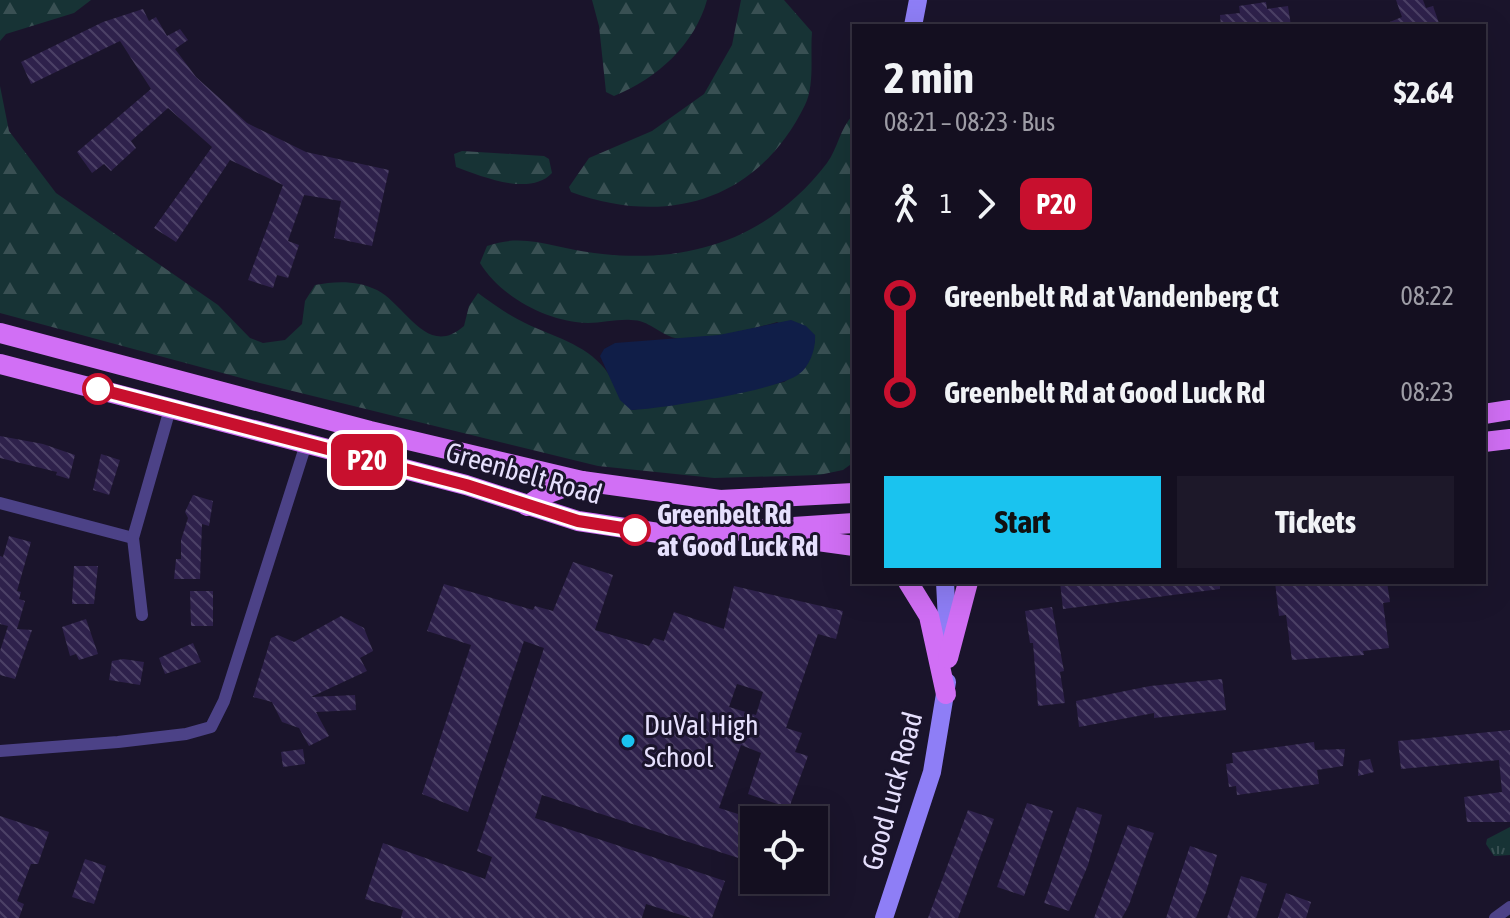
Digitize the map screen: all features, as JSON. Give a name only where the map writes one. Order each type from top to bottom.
[{"type":"main road","points":[[913,24],[918,0]]},
{"type":"main road","name":"Greenbelt Road","points":[[0,333],[370,431],[582,481],[720,500],[852,493]]},
{"type":"main road","name":"Greenbelt Road","points":[[0,364],[466,485],[578,521],[672,535],[852,523]]},
{"type":"main road","points":[[1486,414],[1510,410]]},
{"type":"main road","points":[[1486,442],[1510,439]]},
{"type":"main road","points":[[657,492],[800,488],[852,480]]},
{"type":"main road","points":[[527,506],[543,495],[582,481]]},
{"type":"main road","points":[[724,530],[852,546]]},
{"type":"main road","points":[[909,584],[929,616],[946,694]]},
{"type":"main road","name":"Good Luck Road","points":[[884,918],[932,772],[946,694],[945,584]]},
{"type":"main road","points":[[948,658],[967,584]]},
{"type":"street","points":[[142,615],[133,538],[170,409]]},
{"type":"street","points":[[0,751],[118,742],[186,734],[211,727],[224,701],[306,444]]},
{"type":"street","points":[[0,503],[133,538]]},
{"type":"street","points":[[1495,918],[1510,907]]},
{"type":"green space","points":[[0,0],[91,0],[74,13],[6,34],[0,41]]},
{"type":"green space","points":[[592,0],[707,0],[693,31],[672,58],[645,80],[614,96],[606,92],[599,26]]},
{"type":"green space","points":[[741,0],[784,0],[812,32],[811,79],[805,105],[785,138],[762,164],[736,184],[706,198],[675,205],[641,207],[571,192],[569,187],[589,158],[652,131],[704,94],[732,45]]},
{"type":"green space","points":[[0,86],[9,131],[56,193],[218,305],[250,338],[263,343],[285,340],[302,324],[305,301],[315,285],[346,282],[377,290],[418,326],[439,336],[451,335],[464,326],[469,306],[478,293],[519,320],[588,353],[605,369],[632,410],[784,382],[805,368],[815,341],[777,322],[726,334],[685,339],[669,336],[637,321],[572,322],[541,313],[513,297],[480,263],[487,246],[501,242],[528,241],[628,256],[693,250],[723,241],[779,211],[804,189],[827,163],[852,116],[852,463],[843,470],[819,475],[714,478],[598,466],[256,382],[0,313]]},
{"type":"green space","points":[[462,151],[544,156],[549,159],[552,173],[543,180],[531,183],[492,179],[456,167],[454,154]]},
{"type":"green space","points":[[1510,827],[1510,855],[1494,856],[1486,844],[1487,839]]},
{"type":"water","points":[[791,320],[806,326],[815,335],[812,356],[803,371],[769,386],[719,398],[631,410],[620,400],[600,356],[604,349],[615,343],[719,335]]},
{"type":"building","points":[[1396,0],[1423,0],[1426,8],[1433,6],[1439,24],[1385,24],[1402,17]]},
{"type":"building","points":[[1266,2],[1267,9],[1288,6],[1291,24],[1221,24],[1220,15],[1240,13],[1239,6]]},
{"type":"building","points":[[143,9],[149,21],[156,17],[167,36],[180,29],[188,40],[175,49],[196,77],[247,123],[306,152],[389,170],[372,246],[334,238],[341,201],[304,195],[288,241],[299,245],[288,278],[277,275],[273,288],[248,280],[283,185],[230,160],[176,242],[154,228],[212,147],[168,108],[131,141],[136,148],[111,171],[104,164],[92,173],[77,152],[151,89],[120,41],[31,84],[21,62],[103,22]]},
{"type":"building","points":[[0,436],[43,444],[75,455],[69,479],[56,475],[57,472],[0,458]]},
{"type":"building","points":[[101,454],[120,460],[109,495],[93,490]]},
{"type":"building","points":[[193,495],[213,501],[209,526],[202,524],[200,579],[174,579],[176,559],[181,559],[181,540],[188,518],[185,512]]},
{"type":"building","points":[[9,536],[31,542],[17,591],[21,592],[19,599],[25,601],[17,629],[32,630],[15,679],[0,675],[0,651],[8,626],[0,624],[0,556],[3,557]]},
{"type":"building","name":"DuVal High School","points":[[573,562],[613,575],[595,630],[649,646],[654,638],[664,641],[674,612],[724,629],[734,586],[843,611],[836,639],[818,634],[786,728],[802,733],[795,752],[808,756],[790,806],[748,794],[761,753],[741,745],[719,808],[740,815],[740,859],[542,795],[535,818],[725,881],[712,918],[691,918],[646,904],[642,918],[401,918],[403,910],[365,899],[383,843],[485,879],[492,857],[477,851],[544,648],[524,641],[468,812],[422,794],[471,645],[427,631],[444,584],[533,610],[535,606],[553,611]],"holes":[[[737,684],[763,692],[756,715],[729,707]]]},
{"type":"building","points":[[74,566],[98,566],[94,604],[72,604]]},
{"type":"building","points":[[1060,584],[1220,584],[1220,589],[1063,609]]},
{"type":"building","points":[[1275,584],[1387,584],[1390,602],[1383,603],[1389,648],[1363,651],[1364,655],[1292,660],[1286,615],[1279,616]]},
{"type":"building","points":[[190,591],[213,591],[213,626],[191,626]]},
{"type":"building","points":[[1052,607],[1064,671],[1060,672],[1065,703],[1038,706],[1033,643],[1030,643],[1025,611]]},
{"type":"building","points":[[341,616],[364,628],[373,651],[360,658],[367,671],[311,697],[355,695],[356,710],[316,712],[329,736],[309,746],[299,728],[282,722],[272,702],[253,697],[271,638],[278,635],[294,642]]},
{"type":"building","points":[[86,619],[98,654],[79,660],[76,654],[70,656],[62,627]]},
{"type":"building","points":[[193,643],[201,662],[165,674],[159,658]]},
{"type":"building","points":[[112,661],[144,662],[140,685],[109,680]]},
{"type":"building","points":[[1222,679],[1226,710],[1154,718],[1154,713],[1079,727],[1076,701],[1150,686]]},
{"type":"building","points":[[1510,730],[1510,822],[1467,822],[1464,797],[1502,792],[1499,760],[1401,769],[1398,741]]},
{"type":"building","points":[[1314,742],[1315,750],[1345,749],[1343,766],[1317,770],[1319,784],[1237,795],[1236,786],[1229,787],[1226,764],[1233,763],[1232,753]]},
{"type":"building","points":[[303,749],[305,764],[283,767],[281,752]]},
{"type":"building","points":[[1370,759],[1374,772],[1358,776],[1359,761]]},
{"type":"building","points":[[1027,803],[1053,811],[1024,896],[997,887]]},
{"type":"building","points":[[1077,807],[1102,815],[1088,865],[1069,911],[1044,903]]},
{"type":"building","points":[[968,810],[994,819],[958,918],[928,918]]},
{"type":"building","points":[[0,816],[49,832],[38,864],[31,864],[17,901],[24,904],[19,918],[0,918]]},
{"type":"building","points":[[1128,825],[1154,833],[1129,905],[1122,918],[1094,918]]},
{"type":"building","points":[[1190,846],[1217,855],[1206,892],[1196,918],[1166,918]]},
{"type":"building","points":[[85,859],[106,866],[94,904],[72,897]]},
{"type":"building","points":[[1241,876],[1267,884],[1256,918],[1227,918]]},
{"type":"building","points":[[1286,893],[1311,902],[1306,918],[1278,918]]},
{"type":"bus line","name":"P20","points":[[98,389],[466,485],[578,521],[635,530]]},
{"type":"place","name":"Greenbelt Rd at Good Luck Rd","points":[[635,530]]},
{"type":"place","name":"DuVal High School","points":[[628,741]]}]
